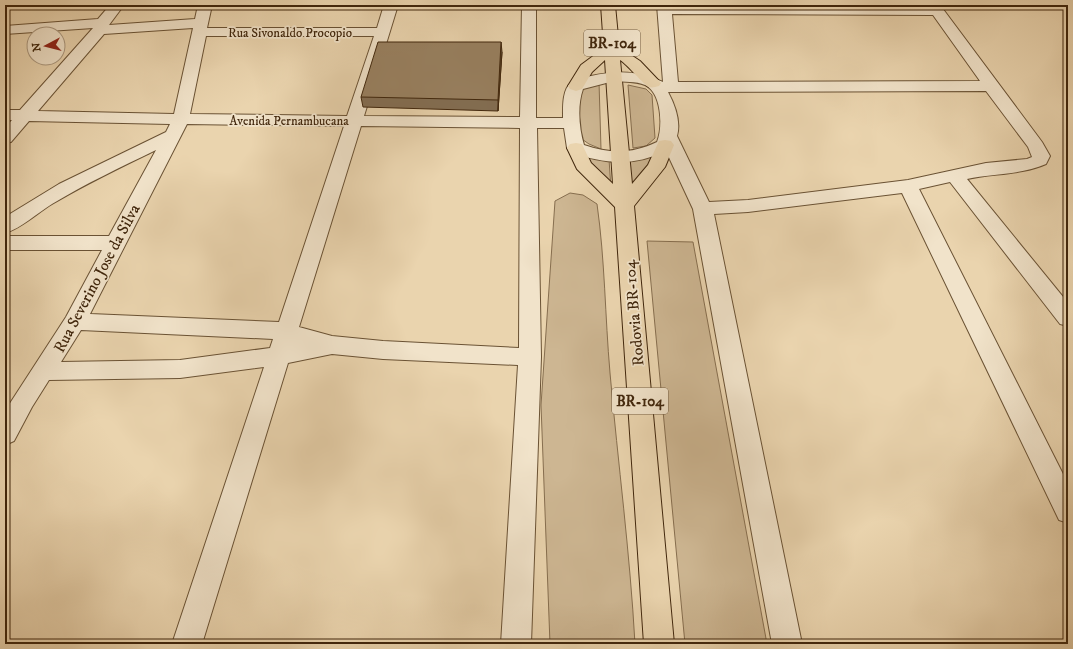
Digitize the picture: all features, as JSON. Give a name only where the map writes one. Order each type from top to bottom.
[{"type":"highway","name":"Rodovia BR-104","points":[[608,5],[659,644]]},
{"type":"highway","points":[[576,86],[580,75],[587,66],[612,49],[627,56],[661,86]]},
{"type":"highway","points":[[576,148],[583,165],[624,205],[656,167],[667,141]]},
{"type":"street","points":[[5,138],[118,5]]},
{"type":"street","name":"Rua Severino Jose da Silva","points":[[5,434],[15,399],[45,371],[75,322],[177,127],[205,5]]},
{"type":"street","points":[[187,644],[353,120],[391,5]]},
{"type":"street","points":[[516,644],[530,357],[528,123],[529,5]]},
{"type":"street","points":[[704,209],[748,206],[908,186],[986,169],[1031,164],[1040,160],[1041,156],[1036,146],[934,8],[664,7],[661,86],[667,109],[670,132],[667,141],[640,156],[620,158],[602,157],[576,148],[572,137],[572,96],[576,86],[586,82],[614,76],[637,79],[661,86],[991,86]]},
{"type":"street","name":"Rua Sivonaldo Procopio","points":[[5,30],[101,26],[382,32]]},
{"type":"street","name":"Avenida Pernambucana","points":[[5,115],[24,115],[177,127],[353,120],[572,123]]},
{"type":"street","points":[[5,226],[20,215],[58,193],[177,127]]},
{"type":"street","points":[[667,141],[704,209],[787,644]]},
{"type":"street","points":[[955,176],[1068,318]]},
{"type":"street","points":[[908,186],[1068,511]]},
{"type":"street","points":[[5,243],[115,243]]},
{"type":"street","points":[[75,322],[224,327],[286,332],[332,345],[382,350],[530,357]]},
{"type":"street","points":[[45,371],[180,369],[279,356],[332,345]]},
{"type":"shaded area","points":[[599,82],[601,149],[589,144],[579,137],[579,90]]},
{"type":"shaded area","points":[[628,85],[646,89],[652,95],[655,138],[646,146],[633,148]]},
{"type":"shaded area","points":[[660,151],[627,194],[629,160]]},
{"type":"shaded area","points":[[585,153],[609,159],[611,189],[586,164]]},
{"type":"shaded area","points":[[570,193],[583,195],[597,204],[602,246],[610,373],[627,542],[635,644],[550,644],[541,405],[555,201]]},
{"type":"shaded area","points":[[647,241],[693,242],[767,644],[685,644]]},
{"type":"building","points":[[378,42],[501,42],[498,100],[361,97]]}]
